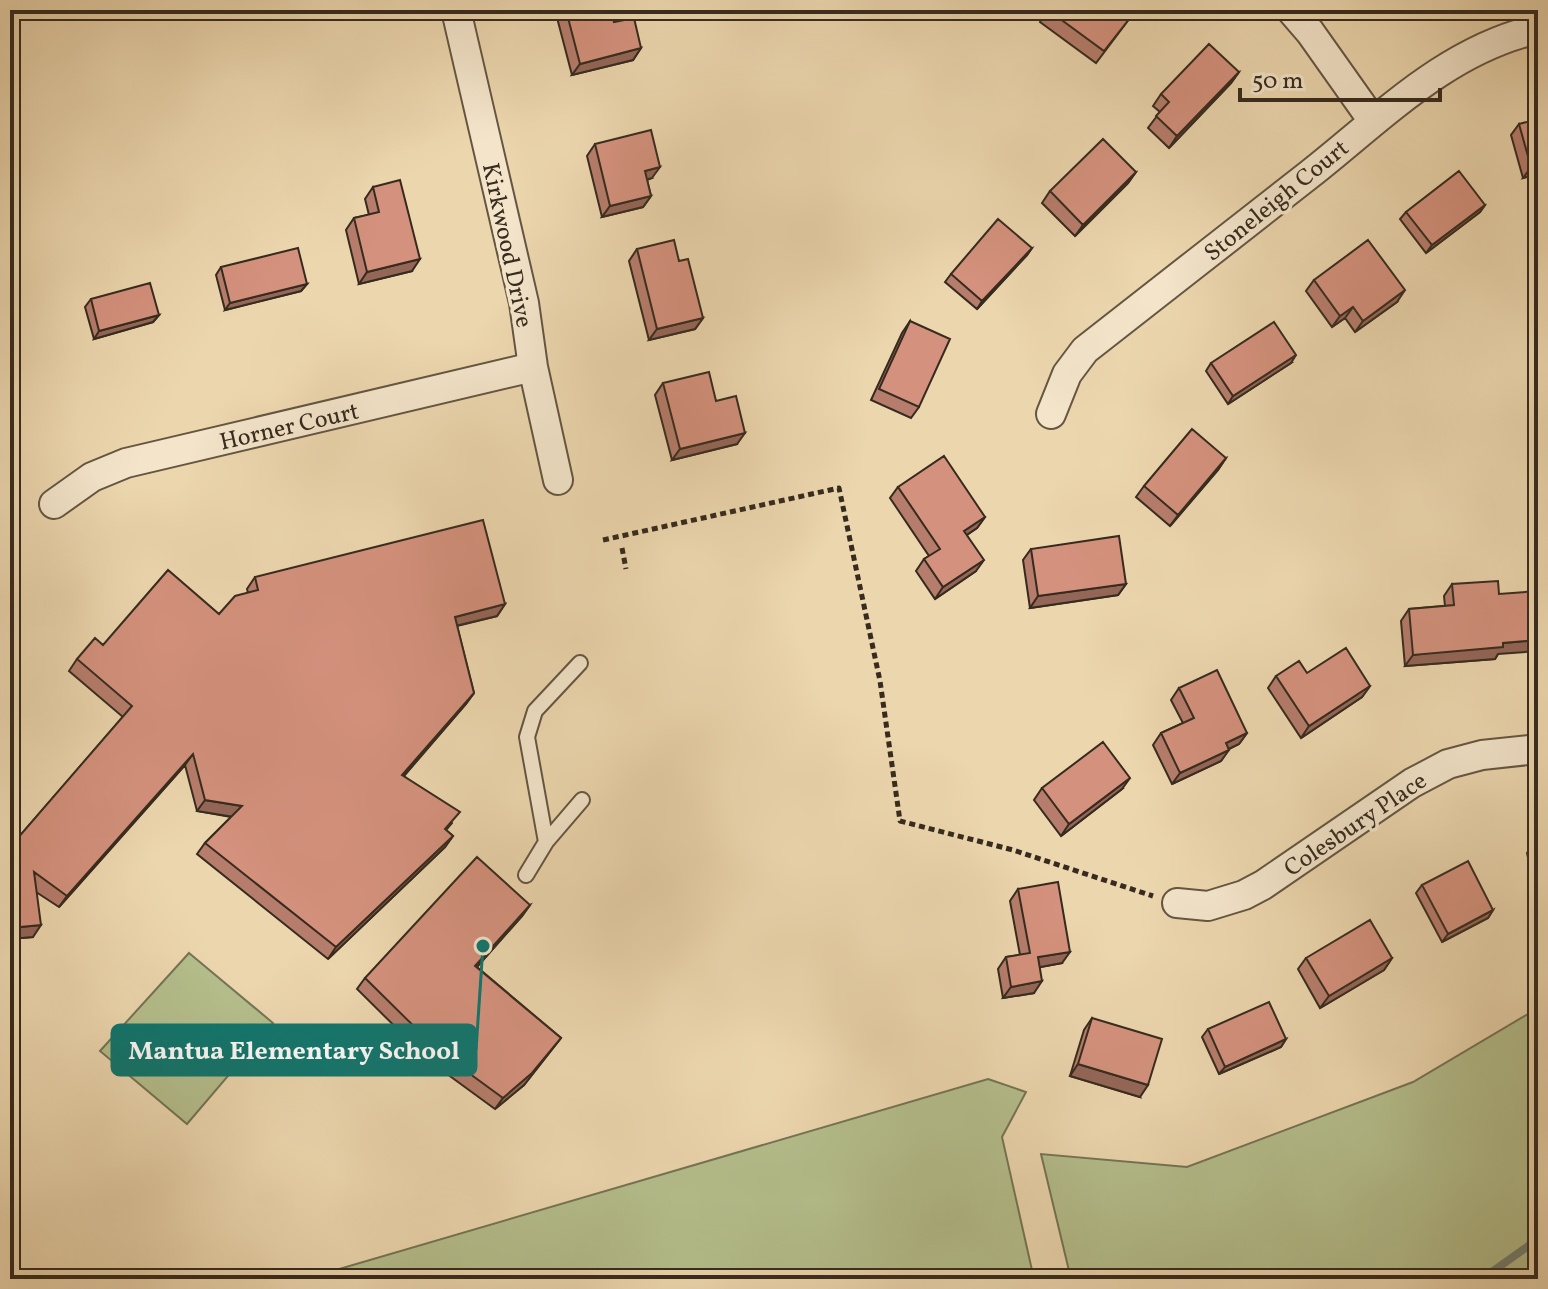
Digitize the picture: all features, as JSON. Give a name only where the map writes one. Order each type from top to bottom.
[{"type":"street","name":"Kirkwood Drive","points":[[456,10],[524,303],[533,367],[558,480]]},
{"type":"street","points":[[1291,10],[1373,121]]},
{"type":"street","name":"Stoneleigh Court","points":[[1051,414],[1067,374],[1085,350],[1314,171],[1373,121],[1406,95],[1464,59],[1495,43],[1538,29]]},
{"type":"street","name":"Horner Court","points":[[54,504],[92,477],[126,463],[533,367]]},
{"type":"street","name":"Colesbury Place","points":[[1177,903],[1208,906],[1253,890],[1412,783],[1448,764],[1482,755],[1538,749]]},
{"type":"lane","points":[[546,842],[527,737],[535,711],[580,663]]},
{"type":"lane","points":[[526,875],[546,842],[582,800]]},
{"type":"path","points":[[603,540],[839,488],[880,681],[900,821],[1013,850],[1177,903]]},
{"type":"path","points":[[622,548],[626,569]]},
{"type":"path","points":[[432,1063],[442,1072]]},
{"type":"green space","points":[[189,953],[273,1023],[187,1124],[100,1051]]},
{"type":"green space","points":[[1538,1008],[1538,1279],[1071,1279],[1041,1154],[1187,1167],[1413,1082]]},
{"type":"green space","points":[[988,1079],[1026,1092],[1002,1137],[1034,1279],[305,1279]]},
{"type":"building","points":[[566,10],[610,10],[614,22],[634,18],[641,48],[580,64]]},
{"type":"building","points":[[1048,10],[1128,10],[1133,14],[1104,51]]},
{"type":"building","points":[[1209,44],[1239,72],[1177,136],[1156,116],[1169,102],[1161,94]]},
{"type":"building","points":[[1538,119],[1538,165],[1531,167],[1519,124]]},
{"type":"building","points":[[651,130],[660,167],[645,171],[651,196],[610,206],[595,144]]},
{"type":"building","points":[[1103,139],[1136,172],[1083,225],[1050,191]]},
{"type":"building","points":[[1459,171],[1485,205],[1432,245],[1406,212]]},
{"type":"building","points":[[400,180],[420,259],[367,272],[354,218],[379,212],[373,187]]},
{"type":"building","points":[[998,219],[1032,248],[982,301],[951,274]]},
{"type":"building","points":[[674,240],[679,261],[688,259],[703,318],[657,329],[637,249]]},
{"type":"building","points":[[1368,240],[1405,290],[1363,321],[1353,307],[1340,316],[1314,280]]},
{"type":"building","points":[[298,248],[307,284],[230,303],[221,267]]},
{"type":"building","points":[[150,283],[159,315],[99,331],[91,299]]},
{"type":"building","points":[[910,321],[950,339],[919,407],[879,389]]},
{"type":"building","points":[[1274,322],[1296,355],[1233,396],[1211,363]]},
{"type":"building","points":[[709,372],[716,401],[736,396],[745,433],[680,449],[663,383]]},
{"type":"building","points":[[1192,429],[1226,458],[1178,515],[1144,486]]},
{"type":"building","points":[[944,456],[985,517],[964,531],[984,560],[943,587],[924,559],[940,549],[898,487]]},
{"type":"building","points":[[483,520],[505,604],[455,617],[474,693],[402,775],[460,812],[445,829],[453,836],[336,947],[205,843],[242,806],[205,800],[193,754],[67,896],[34,872],[41,925],[10,928],[10,847],[132,706],[77,659],[95,638],[103,645],[168,570],[219,614],[235,596],[258,590],[255,577]]},
{"type":"building","points":[[1119,536],[1126,584],[1038,596],[1031,549]]},
{"type":"building","points":[[1498,581],[1499,594],[1538,591],[1538,640],[1503,643],[1503,647],[1413,655],[1409,609],[1454,605],[1452,584]]},
{"type":"building","points":[[1346,648],[1370,686],[1309,726],[1276,676],[1299,661],[1307,673]]},
{"type":"building","points":[[1217,670],[1247,733],[1226,743],[1229,750],[1180,773],[1161,733],[1194,718],[1179,688]]},
{"type":"building","points":[[1103,742],[1130,778],[1069,824],[1042,788]]},
{"type":"building","points":[[1538,844],[1538,870],[1533,845]]},
{"type":"building","points":[[477,857],[530,905],[475,966],[561,1038],[532,1073],[503,1098],[440,1052],[365,978]]},
{"type":"building","points":[[1468,861],[1493,910],[1448,934],[1422,885]]},
{"type":"building","points":[[1058,882],[1070,952],[1038,957],[1042,981],[1011,987],[1006,957],[1030,953],[1018,889]]},
{"type":"building","points":[[1370,920],[1392,958],[1329,996],[1306,958]]},
{"type":"building","points":[[1269,1002],[1286,1039],[1225,1067],[1208,1029]]},
{"type":"building","points":[[1092,1018],[1162,1039],[1148,1085],[1078,1064]]},
{"type":"waterway","points":[[1482,1279],[1538,1239]]},
{"type":"place","name":"Mantua Elementary School","points":[[483,946]]}]
